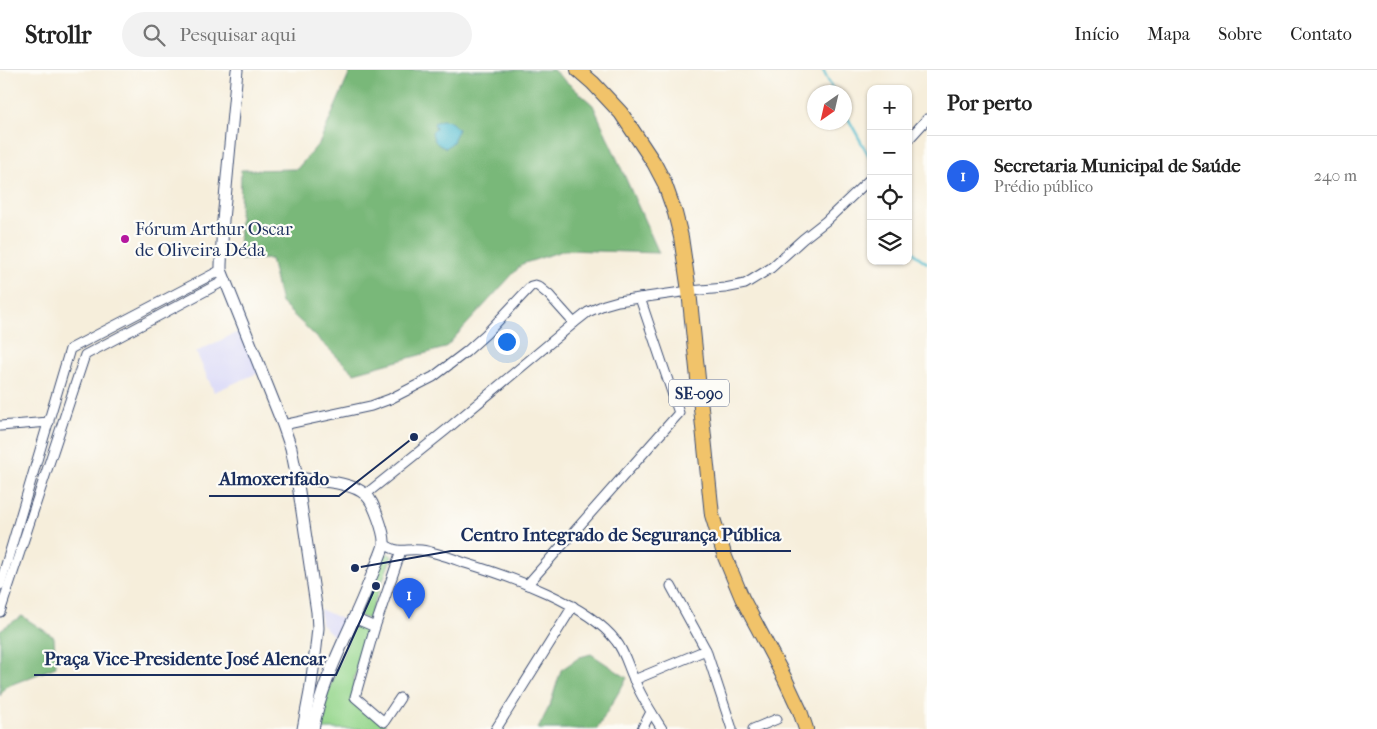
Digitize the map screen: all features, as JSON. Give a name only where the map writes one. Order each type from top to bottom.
[{"type":"main road","name":"SE-090","points":[[578,70],[621,113],[639,139],[664,182],[675,213],[681,237],[689,291],[712,515],[725,557],[742,598],[785,679],[806,729]]},
{"type":"street","points":[[237,70],[222,220],[224,275],[283,425],[291,448],[297,478],[314,587],[318,628],[303,729]]},
{"type":"street","points":[[912,136],[927,119]]},
{"type":"street","points":[[366,494],[588,312],[604,305],[640,298],[745,284],[762,274],[826,221],[867,182]]},
{"type":"street","points":[[0,585],[70,349],[224,275]]},
{"type":"street","points":[[0,612],[85,354],[224,275]]},
{"type":"street","points":[[283,425],[371,406],[390,399],[433,377],[486,334],[531,286],[534,285],[542,289],[574,323]]},
{"type":"street","points":[[528,585],[678,412],[640,298]]},
{"type":"street","points":[[0,426],[49,422]]},
{"type":"street","points":[[297,478],[345,485],[366,494],[374,505],[381,526],[384,544],[322,692],[313,729]]},
{"type":"street","points":[[384,544],[389,548],[401,551],[419,550],[432,552],[476,566],[528,585],[573,606],[599,625],[617,642],[634,680],[662,729]]},
{"type":"street","points":[[400,698],[384,722],[355,697],[401,551]]},
{"type":"street","points":[[671,586],[706,650],[732,729]]},
{"type":"street","points":[[496,729],[573,606]]},
{"type":"street","points":[[354,618],[376,627]]},
{"type":"street","points":[[634,680],[706,650]]},
{"type":"street","points":[[642,729],[651,712]]},
{"type":"street","points":[[753,729],[777,718]]},
{"type":"shaded area","points":[[240,331],[260,372],[214,392],[196,352]]},
{"type":"shaded area","points":[[320,609],[344,620],[337,639],[321,624]]},
{"type":"green space","points":[[351,70],[553,70],[593,105],[659,253],[565,250],[522,264],[445,348],[354,373],[281,303],[271,259],[239,260],[241,170],[297,169],[320,142]]},
{"type":"green space","points":[[385,552],[392,556],[368,619],[360,616]]},
{"type":"green space","points":[[22,616],[54,637],[56,667],[5,687],[0,696],[0,630]]},
{"type":"green space","points":[[355,623],[371,629],[354,678],[353,697],[385,724],[382,729],[318,729],[322,707]]},
{"type":"green space","points":[[591,654],[627,678],[597,729],[538,729],[550,705],[561,670],[580,657]]},
{"type":"water","points":[[442,120],[450,121],[458,129],[453,142],[446,148],[436,143],[432,132],[436,129],[434,123]]},
{"type":"waterway","points":[[823,70],[830,85]]},
{"type":"waterway","points":[[852,126],[867,153]]},
{"type":"waterway","points":[[912,250],[927,263]]},
{"type":"place","name":"Fórum Arthur Oscar de Oliveira Déda","points":[[125,239]]},
{"type":"place","name":"Almoxerifado","points":[[414,437]]},
{"type":"place","name":"Centro Integrado de Segurança Pública","points":[[355,568]]},
{"type":"place","name":"Praça Vice-Presidente José Alencar","points":[[376,586]]},
{"type":"place","name":"Secretaria Municipal de Saúde","points":[[409,619]]}]
